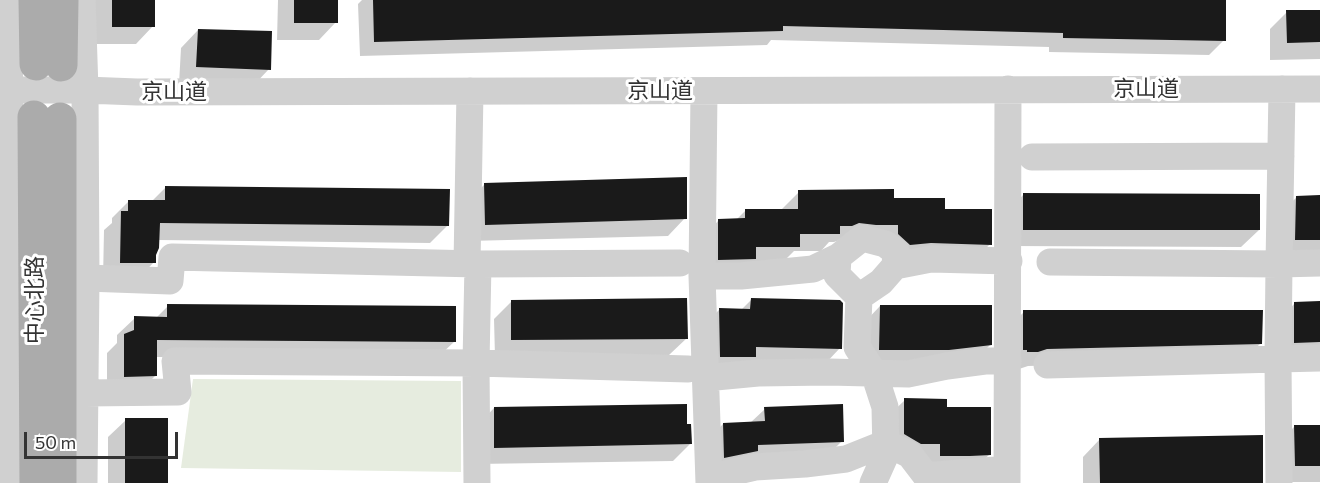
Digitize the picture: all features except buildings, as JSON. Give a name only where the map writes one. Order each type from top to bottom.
[{"type":"main road","points":[[35,0],[49,64],[62,0]]},
{"type":"main road","name":"中心北路","points":[[36,483],[47,118],[60,483]]},
{"type":"street","points":[[9,0],[4,90],[12,483]]},
{"type":"street","points":[[82,0],[86,278],[84,483]]},
{"type":"street","points":[[704,91],[691,269],[697,374],[709,481],[755,467],[846,459],[886,443],[910,455],[926,476],[1007,476],[1008,89]]},
{"type":"street","points":[[1279,483],[1278,359],[1282,89]]},
{"type":"street","name":"京山道","points":[[4,90],[85,90],[137,93],[1320,89]]},
{"type":"street","points":[[470,91],[477,483]]},
{"type":"street","points":[[1032,157],[1281,156]]},
{"type":"street","points":[[86,278],[170,281],[172,257],[691,269],[741,276],[813,269],[838,257],[862,238],[885,244],[896,252],[895,266],[881,282],[859,297]]},
{"type":"street","points":[[838,257],[837,275],[859,297],[857,347],[874,373],[885,407],[886,454],[873,483]]},
{"type":"street","points":[[895,266],[931,259],[1009,261]]},
{"type":"street","points":[[1050,262],[1320,263]]},
{"type":"street","points":[[1047,365],[1320,358]]},
{"type":"street","points":[[85,393],[178,392],[175,361],[476,363],[697,374],[829,372],[908,374],[985,361],[1008,361]]},
{"type":"shaded area","points":[[193,379],[461,381],[461,472],[181,468]]}]
